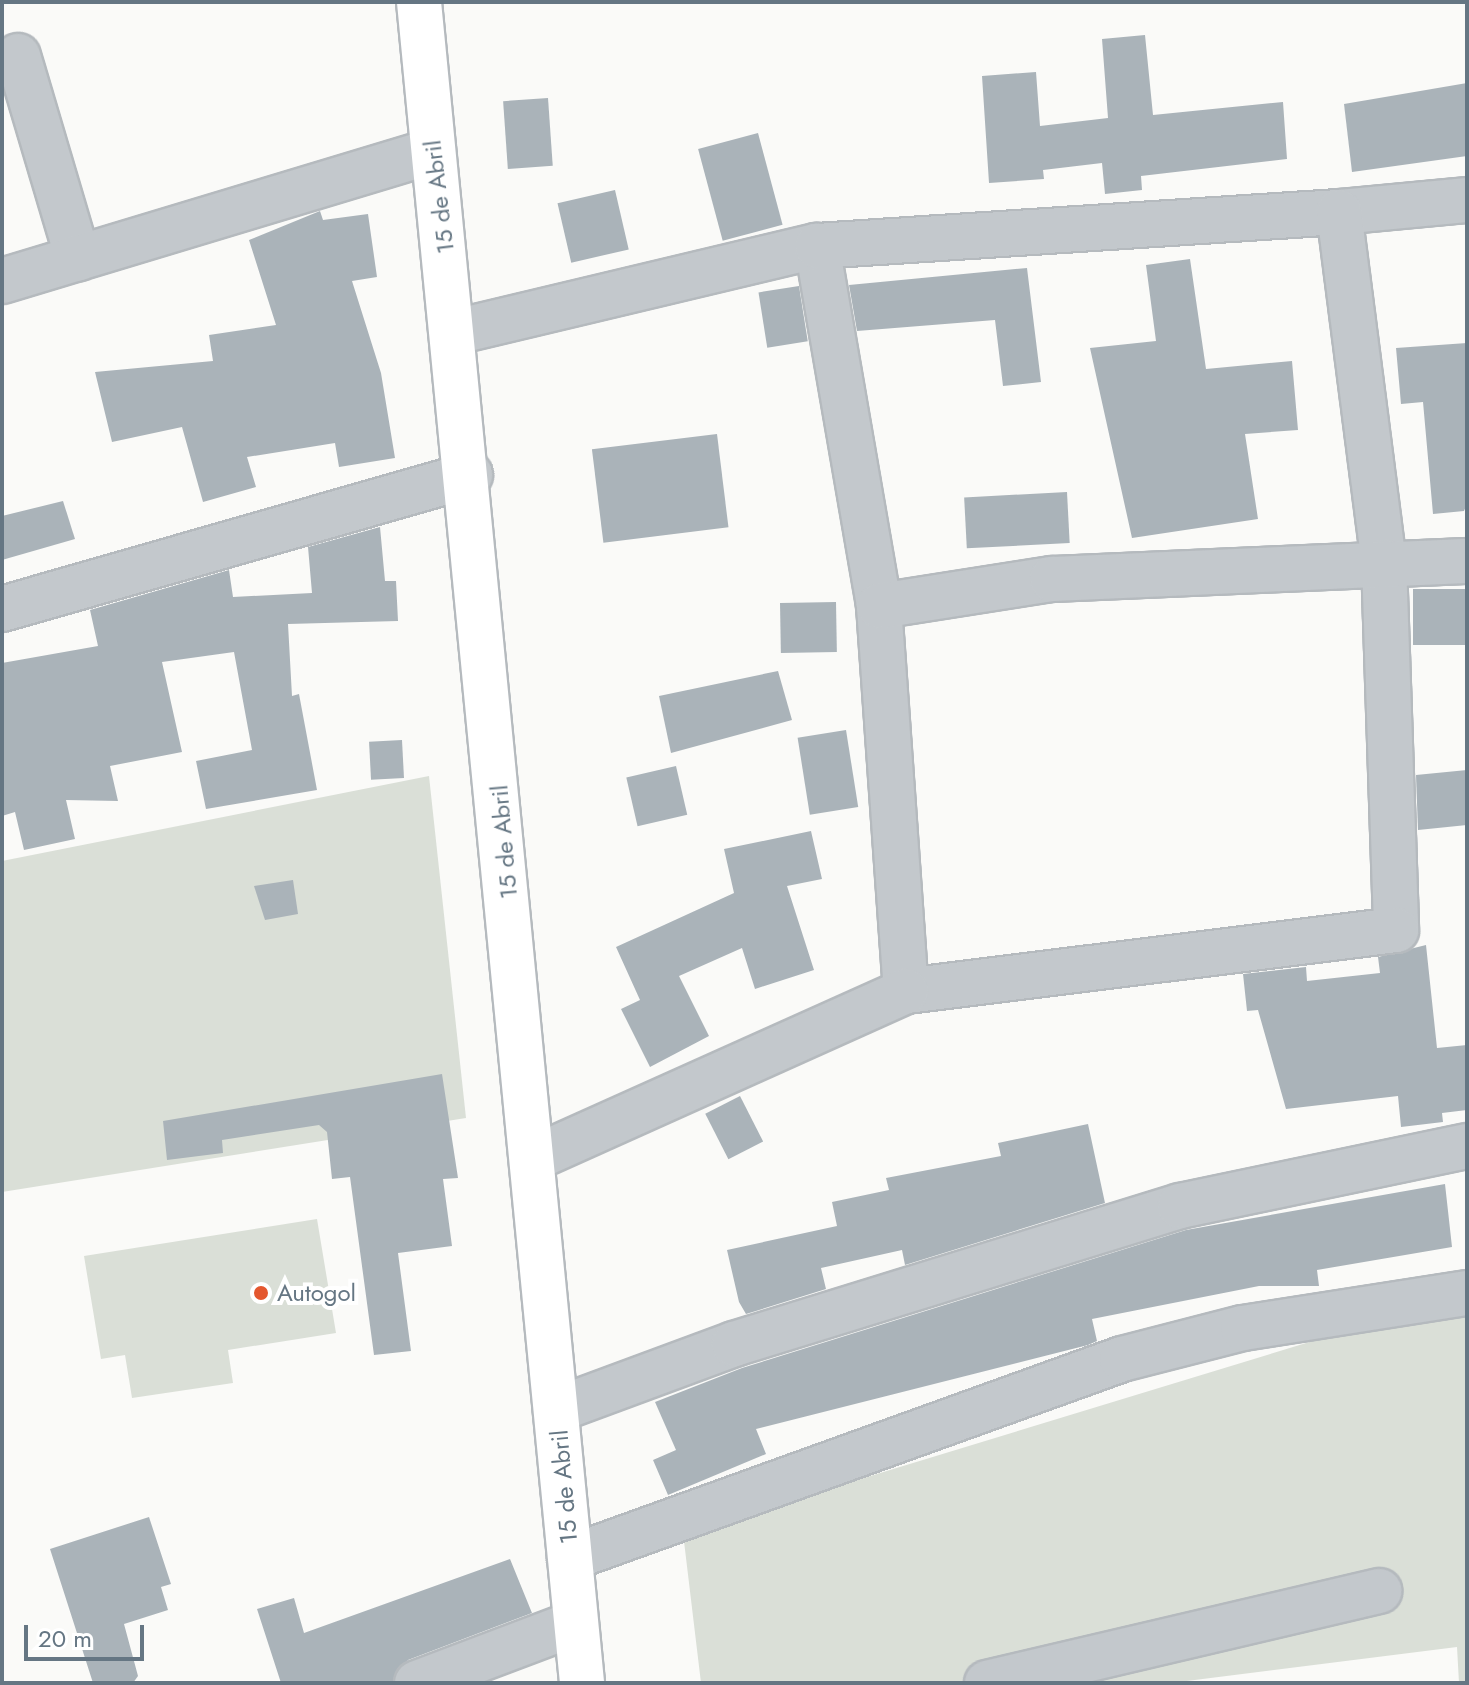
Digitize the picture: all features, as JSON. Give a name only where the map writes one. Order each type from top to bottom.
[{"type":"main road","name":"15 de Abril","points":[[419,2],[470,475],[582,1683]]},
{"type":"street","points":[[18,56],[78,258]]},
{"type":"street","points":[[2,281],[433,151]]},
{"type":"street","points":[[455,332],[817,246],[1339,212],[1467,200]]},
{"type":"street","points":[[533,1159],[906,991],[1396,930],[1384,562],[1339,212]]},
{"type":"street","points":[[817,246],[879,606],[906,991]]},
{"type":"street","points":[[2,609],[470,475]]},
{"type":"street","points":[[879,606],[1052,579],[1384,562],[1467,561]]},
{"type":"street","points":[[556,1410],[734,1344],[1180,1206],[1467,1146]]},
{"type":"street","points":[[570,1558],[1122,1359],[1243,1328],[1467,1293]]},
{"type":"street","points":[[987,1683],[1379,1591]]},
{"type":"street","points":[[417,1683],[576,1623]]},
{"type":"shaded area","points":[[429,776],[466,1118],[2,1192],[2,861]]},
{"type":"shaded area","points":[[317,1219],[336,1333],[228,1350],[233,1383],[132,1398],[125,1355],[101,1359],[84,1256]]},
{"type":"shaded area","points":[[1467,1294],[1467,1683],[1459,1683],[1457,1647],[1171,1683],[701,1683],[683,1533]]},
{"type":"building","points":[[1145,35],[1153,115],[1283,102],[1287,159],[1141,176],[1142,190],[1105,194],[1102,163],[1043,170],[1044,179],[989,183],[982,76],[1036,72],[1040,126],[1108,118],[1102,39]]},
{"type":"building","points":[[1467,83],[1467,156],[1352,172],[1344,104]]},
{"type":"building","points":[[548,98],[553,166],[508,169],[503,101]]},
{"type":"building","points":[[758,133],[783,225],[723,241],[698,149]]},
{"type":"building","points":[[615,190],[629,249],[571,263],[558,203]]},
{"type":"building","points":[[320,211],[323,220],[368,214],[377,277],[352,281],[381,373],[395,458],[339,467],[335,443],[247,457],[256,487],[203,502],[182,427],[112,442],[95,372],[213,361],[209,335],[276,325],[249,240]]},
{"type":"building","points":[[1190,259],[1206,369],[1292,361],[1298,430],[1245,434],[1258,519],[1132,538],[1090,348],[1156,341],[1146,265]]},
{"type":"building","points":[[1027,268],[1041,382],[1003,386],[995,320],[857,331],[849,285]]},
{"type":"building","points":[[799,286],[808,341],[767,348],[759,292]]},
{"type":"building","points":[[1467,343],[1467,504],[1464,511],[1433,514],[1423,402],[1401,404],[1396,348]]},
{"type":"building","points":[[717,434],[728,527],[603,543],[592,449]]},
{"type":"building","points":[[1067,492],[1070,543],[967,548],[964,497]]},
{"type":"building","points":[[63,501],[75,539],[2,560],[2,516]]},
{"type":"building","points":[[380,527],[385,581],[396,581],[398,621],[288,624],[292,696],[299,694],[317,790],[206,809],[196,761],[252,750],[234,652],[162,662],[182,752],[110,766],[118,801],[66,800],[75,839],[24,850],[15,812],[2,816],[2,663],[98,646],[90,610],[229,570],[233,597],[312,593],[308,547]]},
{"type":"building","points":[[1413,589],[1467,589],[1467,645],[1413,645]]},
{"type":"building","points":[[836,602],[837,652],[781,653],[780,603]]},
{"type":"building","points":[[778,671],[792,720],[671,753],[659,696]]},
{"type":"building","points":[[846,730],[858,807],[810,815],[798,738]]},
{"type":"building","points":[[402,740],[404,778],[371,780],[369,742]]},
{"type":"building","points":[[676,766],[687,815],[638,826],[626,777]]},
{"type":"building","points":[[1467,770],[1467,825],[1418,830],[1416,775]]},
{"type":"building","points":[[811,831],[822,879],[787,886],[814,970],[755,989],[742,948],[679,976],[709,1036],[650,1067],[621,1009],[640,1000],[616,947],[734,893],[724,849]]},
{"type":"building","points":[[293,880],[298,914],[265,920],[254,886]]},
{"type":"building","points":[[1426,945],[1437,1048],[1467,1045],[1467,1110],[1442,1113],[1443,1122],[1401,1127],[1398,1096],[1286,1109],[1258,1010],[1247,1011],[1243,974],[1306,967],[1307,981],[1380,973],[1378,957]]},
{"type":"building","points":[[442,1074],[458,1178],[443,1179],[452,1246],[398,1253],[411,1351],[374,1355],[350,1177],[332,1179],[327,1132],[319,1125],[222,1140],[223,1153],[167,1160],[163,1121]]},
{"type":"building","points":[[740,1096],[763,1141],[728,1159],[705,1114]]},
{"type":"building","points":[[1088,1124],[1105,1203],[905,1265],[902,1250],[821,1268],[826,1289],[746,1314],[739,1302],[727,1250],[837,1226],[832,1202],[889,1190],[886,1178],[1001,1156],[998,1143]]},
{"type":"building","points":[[1445,1184],[1452,1247],[1317,1270],[1319,1286],[1259,1286],[1092,1319],[1097,1341],[1088,1345],[756,1429],[766,1454],[668,1495],[653,1460],[676,1450],[655,1402],[742,1368],[1186,1230]]},
{"type":"building","points":[[149,1517],[171,1584],[161,1587],[168,1610],[124,1624],[138,1676],[133,1683],[93,1683],[50,1549]]},
{"type":"building","points":[[510,1559],[532,1613],[408,1660],[393,1683],[281,1683],[257,1609],[294,1598],[304,1633]]},
{"type":"place","name":"Autogol","points":[[261,1293]]}]
